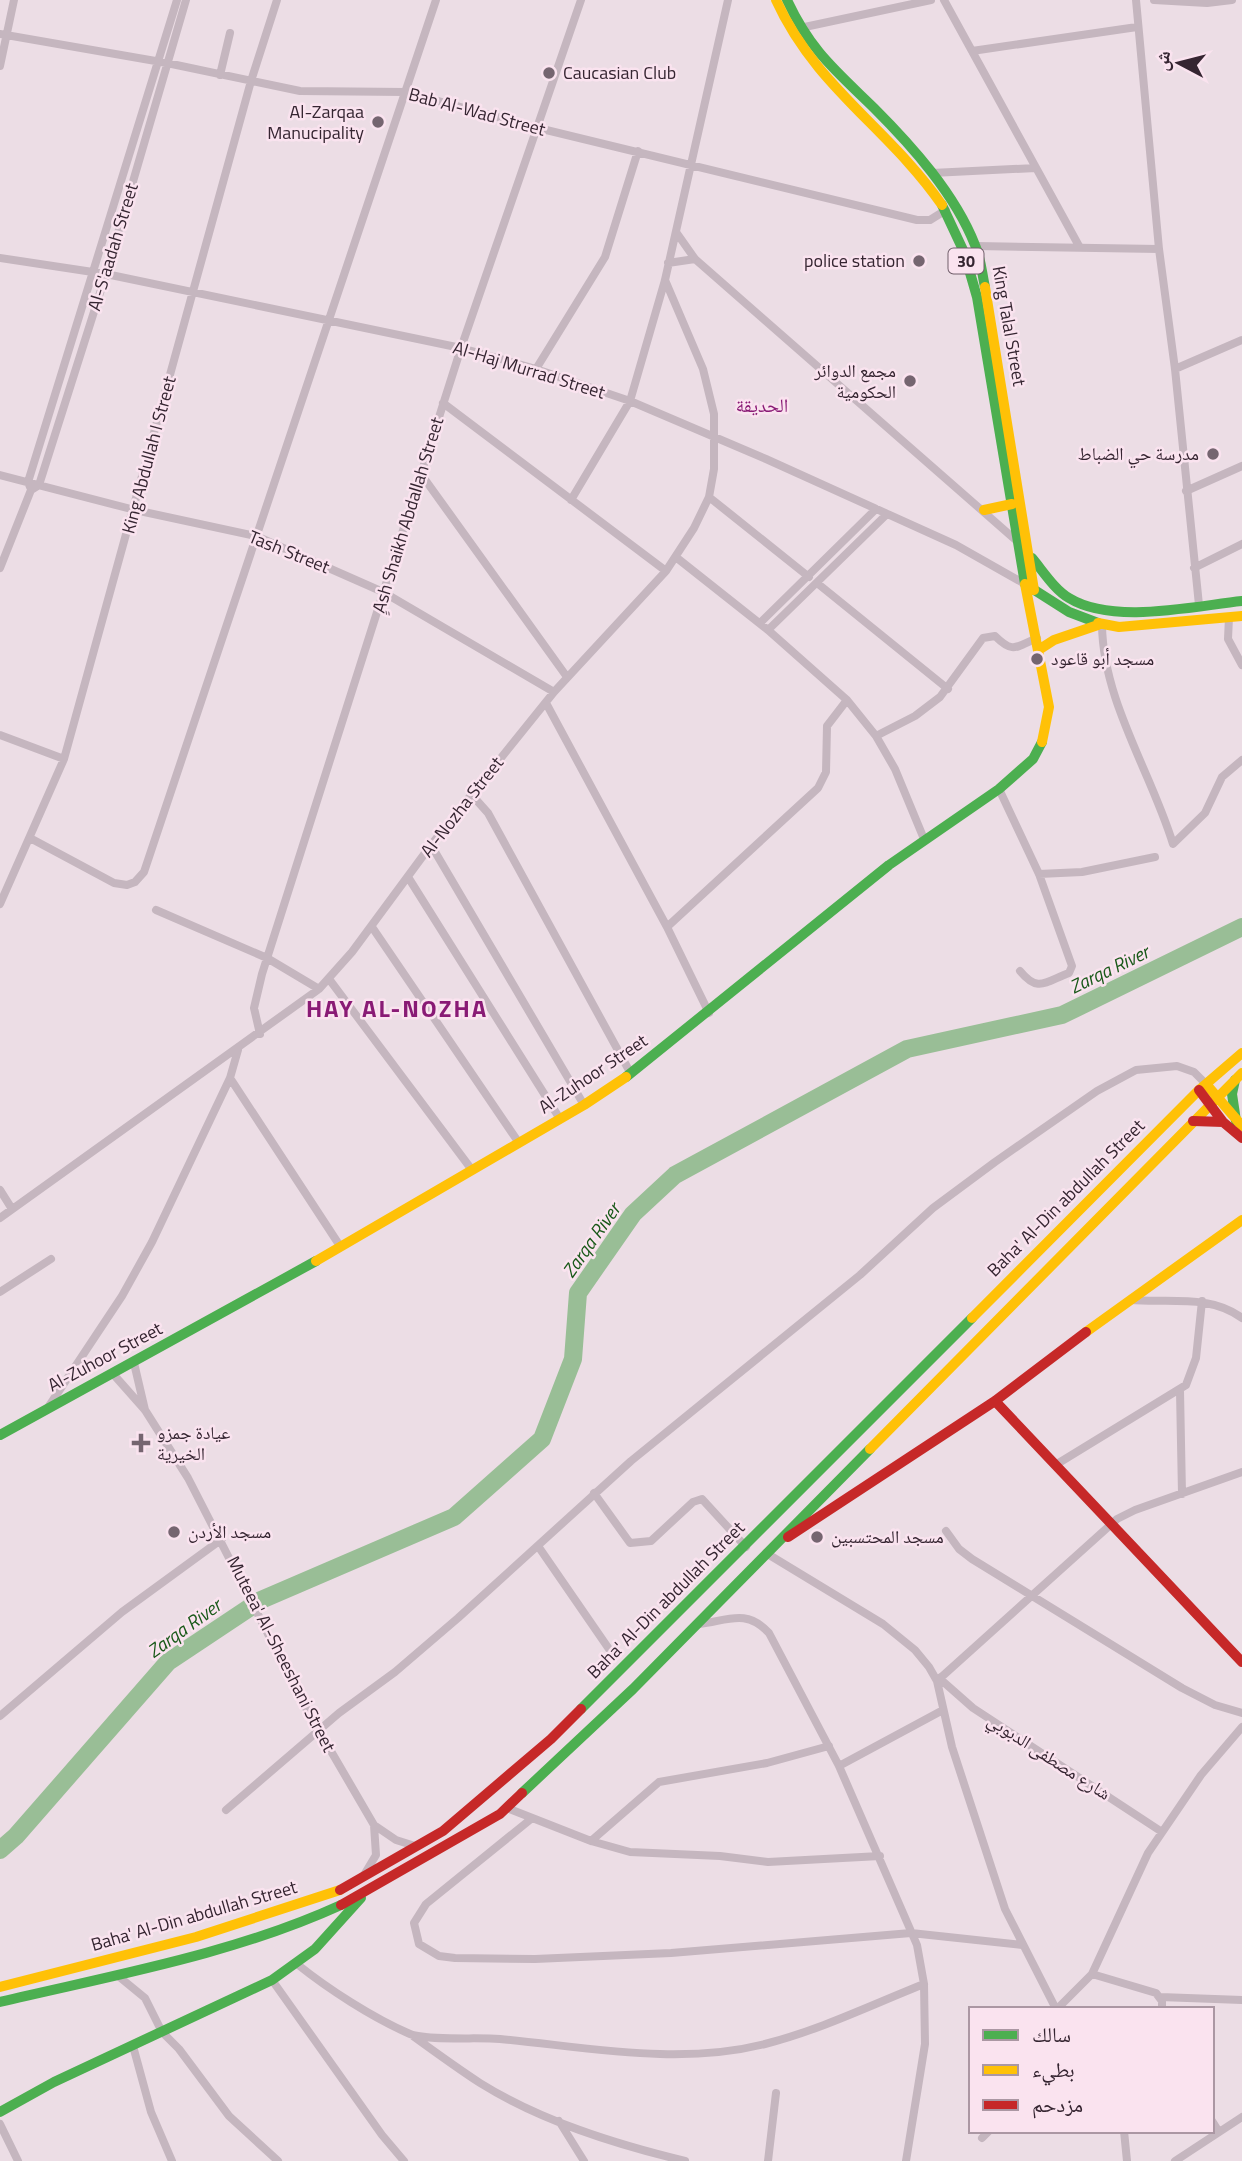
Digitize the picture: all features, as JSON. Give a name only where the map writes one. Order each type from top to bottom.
[{"type":"main road","name":"King Talal Street","points":[[776,0],[790,33],[812,66],[893,147],[946,210],[962,248],[981,322],[1018,542],[1030,587]]},
{"type":"main road","name":"King Talal Street","points":[[787,0],[800,29],[822,59],[876,110],[932,173],[957,207],[976,246],[992,322],[1031,556],[1030,587]]},
{"type":"main road","points":[[984,510],[1001,509],[1012,504]]},
{"type":"main road","points":[[1018,542],[1062,591],[1087,607],[1124,610],[1242,601]]},
{"type":"main road","points":[[1030,587],[1059,609],[1100,625],[1119,627],[1242,616]]},
{"type":"main road","name":"Al-Zuhoor Street","points":[[0,1435],[49,1406],[114,1375],[584,1105],[631,1074],[709,1013],[924,839],[999,789],[1033,759],[1045,733],[1049,707],[1030,587]]},
{"type":"main road","points":[[1039,643],[1088,631],[1100,625]]},
{"type":"main road","name":"Baha' Al-Din abdullah Street","points":[[0,1987],[196,1937],[329,1895],[357,1883],[471,1811],[569,1721],[746,1547],[1202,1087],[1242,1053]]},
{"type":"main road","points":[[1238,1076],[1232,1094],[1239,1123]]},
{"type":"main road","name":"Baha' Al-Din abdullah Street","points":[[0,2002],[187,1958],[309,1920],[362,1896],[507,1808],[696,1624],[1238,1076]]},
{"type":"main road","points":[[1202,1087],[1213,1101],[1239,1123]]},
{"type":"main road","points":[[1213,1101],[1223,1122],[1242,1138]]},
{"type":"main road","points":[[1193,1121],[1223,1122]]},
{"type":"main road","points":[[769,1550],[995,1401],[1242,1220]]},
{"type":"main road","points":[[995,1401],[1242,1662]]},
{"type":"main road","points":[[569,1721],[582,1737]]},
{"type":"main road","points":[[0,2112],[54,2082],[272,1980],[297,1964],[362,1896]]},
{"type":"main road","points":[[71,1970],[74,1983]]},
{"type":"street","points":[[0,66],[3,35],[14,0]]},
{"type":"street","name":"Al-S'aadah Street","points":[[0,568],[32,486],[106,275],[177,0]]},
{"type":"street","name":"Al-S'aadah Street","points":[[32,486],[94,273],[162,63],[186,0]]},
{"type":"street","name":"King Abdullah I Street","points":[[0,904],[64,758],[135,510],[251,81],[277,0]]},
{"type":"street","points":[[30,838],[118,885],[132,884],[142,876],[331,322],[436,0]]},
{"type":"street","name":"ِِAsh Shaikh Abdallah Street","points":[[260,1034],[254,1008],[267,958],[461,348],[581,0]]},
{"type":"street","points":[[571,500],[629,401],[665,280],[728,0]]},
{"type":"street","points":[[800,29],[931,0]]},
{"type":"street","points":[[944,0],[1079,246]]},
{"type":"street","points":[[1136,0],[1159,249],[1175,369],[1199,606]]},
{"type":"street","points":[[1154,0],[1207,3],[1232,0]]},
{"type":"street","points":[[972,51],[1137,27]]},
{"type":"street","points":[[220,75],[230,33]]},
{"type":"street","name":"Bab Al-Wad Street","points":[[3,35],[321,94],[405,92],[538,128],[917,220],[930,220],[946,210]]},
{"type":"street","points":[[536,369],[606,257],[638,151]]},
{"type":"street","points":[[932,173],[1035,168]]},
{"type":"street","points":[[676,232],[695,260],[1018,542]]},
{"type":"street","points":[[976,246],[1159,249]]},
{"type":"street","name":"Al-Haj Murrad Street","points":[[0,258],[192,292],[461,348],[536,369],[629,401],[876,509],[967,550],[1030,587]]},
{"type":"street","points":[[668,263],[695,260]]},
{"type":"street","name":"Al-Nozha Street","points":[[0,1217],[238,1050],[319,989],[372,927],[431,845],[554,692],[677,558],[709,497],[716,440],[703,369],[665,280]]},
{"type":"street","points":[[1175,369],[1242,340]]},
{"type":"street","points":[[443,403],[666,571]]},
{"type":"street","points":[[1186,491],[1242,466]]},
{"type":"street","points":[[421,474],[567,677]]},
{"type":"street","name":"Tash Street","points":[[0,475],[32,486],[256,536],[383,592],[554,692]]},
{"type":"street","points":[[709,497],[947,689]]},
{"type":"street","points":[[768,630],[876,509]]},
{"type":"street","points":[[760,624],[887,514]]},
{"type":"street","points":[[1194,568],[1242,544]]},
{"type":"street","points":[[677,558],[768,630],[847,700],[876,736],[895,769],[924,839]]},
{"type":"street","points":[[1229,617],[1228,639],[1242,665]]},
{"type":"street","points":[[1100,625],[1102,645],[1122,713],[1173,844],[1205,813],[1222,777],[1242,760]]},
{"type":"street","points":[[876,736],[915,716],[947,689],[983,638],[995,636],[1007,647],[1015,648],[1039,643]]},
{"type":"street","points":[[667,927],[818,788],[826,772],[827,726],[847,700]]},
{"type":"street","points":[[546,703],[667,927],[709,1013]]},
{"type":"street","points":[[0,735],[64,758]]},
{"type":"street","points":[[999,789],[1039,874],[1071,970],[1036,986],[1030,984],[1020,971]]},
{"type":"street","points":[[471,794],[488,813],[631,1074]]},
{"type":"street","points":[[431,845],[584,1105]]},
{"type":"street","points":[[1039,874],[1082,872],[1154,857]]},
{"type":"street","points":[[408,877],[560,1119]]},
{"type":"street","points":[[156,911],[267,958],[319,989]]},
{"type":"street","points":[[372,927],[519,1143]]},
{"type":"street","points":[[329,979],[472,1170]]},
{"type":"street","points":[[49,1406],[122,1296],[152,1242],[230,1078],[238,1050]]},
{"type":"street","points":[[226,1810],[318,1730],[395,1672],[594,1493],[860,1275],[933,1208],[1097,1091],[1136,1070],[1177,1066],[1194,1072],[1202,1087]]},
{"type":"street","points":[[230,1078],[340,1247]]},
{"type":"street","points":[[0,1190],[12,1209]]},
{"type":"street","points":[[0,1292],[51,1259]]},
{"type":"street","points":[[1131,1300],[1202,1301],[1223,1306],[1242,1318]]},
{"type":"street","points":[[1057,1464],[1180,1391],[1193,1370],[1202,1301]]},
{"type":"street","name":"Muteea' Al-Sheeshani Street","points":[[134,1363],[145,1410]]},
{"type":"street","name":"Muteea' Al-Sheeshani Street","points":[[114,1375],[145,1410],[222,1539],[318,1730],[374,1825],[396,1840],[415,1846]]},
{"type":"street","points":[[1180,1391],[1182,1494]]},
{"type":"street","points":[[938,1679],[1113,1524],[1135,1510],[1242,1472]]},
{"type":"street","points":[[594,1493],[630,1543],[651,1541],[693,1502],[702,1499],[746,1547]]},
{"type":"street","points":[[946,1531],[972,1559],[1182,1688],[1215,1705],[1242,1713]]},
{"type":"street","points":[[0,1716],[122,1612],[222,1539]]},
{"type":"street","points":[[538,1546],[609,1649]]},
{"type":"street","points":[[769,1550],[883,1624],[915,1650],[938,1679],[943,1710],[995,1879],[1022,1945],[1055,2007]]},
{"type":"street","points":[[696,1624],[742,1616],[763,1627],[776,1645],[839,1766],[917,1945],[924,1983],[924,2056],[906,2161]]},
{"type":"street","name":"شارع مصطفى الدبوبي","points":[[938,1679],[973,1707],[1162,1832]]},
{"type":"street","points":[[839,1766],[943,1710]]},
{"type":"street","points":[[1058,2007],[1092,1975],[1123,1903],[1162,1832],[1201,1775],[1242,1727]]},
{"type":"street","points":[[591,1841],[659,1782],[767,1763],[829,1746]]},
{"type":"street","points":[[507,1808],[591,1841],[630,1852],[720,1856],[768,1863],[880,1856]]},
{"type":"street","points":[[531,1819],[426,1904],[414,1923],[419,1944],[439,1956],[455,1958],[579,1958],[911,1933],[1022,1945]]},
{"type":"street","points":[[357,1883],[376,1855],[374,1825]]},
{"type":"street","points":[[297,1964],[319,1982],[412,2036],[479,2082],[559,2121],[685,2161]]},
{"type":"street","points":[[115,1974],[145,1998],[162,2032],[179,2049],[229,2116],[278,2161]]},
{"type":"street","points":[[1092,1975],[1156,1993],[1160,1997],[1162,2007]]},
{"type":"street","points":[[272,1980],[382,2135],[404,2161]]},
{"type":"street","points":[[412,2036],[499,2039],[596,2052],[727,2050],[764,2044],[801,2033],[924,1983]]},
{"type":"street","points":[[1160,1997],[1242,2000]]},
{"type":"street","points":[[132,2046],[151,2112],[172,2161]]},
{"type":"street","points":[[768,2161],[776,2093]]},
{"type":"street","points":[[1175,2161],[1242,2117]]},
{"type":"street","points":[[559,2121],[584,2161]]},
{"type":"street","points":[[0,2124],[18,2161]]},
{"type":"street","points":[[1214,2124],[1219,2132]]},
{"type":"street","points":[[1124,2133],[1127,2161]]},
{"type":"waterway","name":"Zarqa River","points":[[0,1850],[16,1836],[168,1662],[261,1600],[454,1517],[542,1439],[573,1359],[578,1293],[633,1214],[675,1175],[907,1049],[1062,1015],[1242,927]]},
{"type":"traffic: fast","points":[[787,0],[814,46],[903,138],[944,189],[975,245],[985,287]]},
{"type":"traffic: fast","points":[[942,205],[964,252],[977,297],[1025,584],[1069,612],[1098,623]]},
{"type":"traffic: fast","points":[[1032,558],[1054,585],[1069,598],[1108,611],[1154,612],[1242,601]]},
{"type":"traffic: fast","points":[[626,1077],[889,865],[999,789],[1033,759],[1042,742]]},
{"type":"traffic: fast","points":[[1235,1080],[1232,1094],[1236,1121]]},
{"type":"traffic: fast","points":[[0,1435],[316,1261]]},
{"type":"traffic: fast","points":[[581,1709],[972,1318]]},
{"type":"traffic: fast","points":[[522,1793],[633,1689],[870,1449]]},
{"type":"traffic: fast","points":[[0,2112],[54,2082],[272,1980],[315,1949],[361,1898]]},
{"type":"traffic: fast","points":[[0,2002],[216,1950],[259,1937],[341,1905]]},
{"type":"traffic: slow","points":[[776,0],[792,31],[811,58],[899,153],[942,205]]},
{"type":"traffic: slow","points":[[985,287],[1034,590]]},
{"type":"traffic: slow","points":[[984,510],[1012,504]]},
{"type":"traffic: slow","points":[[1025,584],[1049,707],[1042,742]]},
{"type":"traffic: slow","points":[[1098,623],[1119,627],[1242,616]]},
{"type":"traffic: slow","points":[[1040,649],[1054,640],[1098,625]]},
{"type":"traffic: slow","points":[[972,1318],[1199,1090],[1242,1053]]},
{"type":"traffic: slow","points":[[870,1449],[1242,1073]]},
{"type":"traffic: slow","points":[[316,1261],[584,1105],[626,1077]]},
{"type":"traffic: slow","points":[[1206,1084],[1242,1126]]},
{"type":"traffic: slow","points":[[1086,1332],[1242,1220]]},
{"type":"traffic: slow","points":[[0,1987],[196,1937],[340,1890]]},
{"type":"traffic: jam","points":[[1199,1090],[1223,1122],[1242,1138]]},
{"type":"traffic: jam","points":[[1193,1121],[1223,1122]]},
{"type":"traffic: jam","points":[[788,1537],[995,1401],[1086,1332]]},
{"type":"traffic: jam","points":[[995,1401],[1242,1662]]},
{"type":"traffic: jam","points":[[340,1890],[443,1831],[551,1739],[581,1709]]},
{"type":"traffic: jam","points":[[341,1905],[500,1814],[522,1793]]},
{"type":"place","name":"Caucasian Club","points":[[549,73]]},
{"type":"place","name":"Al-Zarqaa Manucipality","points":[[378,122]]},
{"type":"place","name":"police station","points":[[919,261]]},
{"type":"place","name":"مجمع الدوائر الحكومية","points":[[910,381]]},
{"type":"place","name":"مدرسة حي الضباط","points":[[1213,454]]},
{"type":"place","name":"مسجد أبو قاعود","points":[[1037,659]]},
{"type":"place","name":"عيادة جمزو الخيرية","points":[[141,1443]]},
{"type":"place","name":"مسجد الأردن","points":[[174,1532]]},
{"type":"place","name":"مسجد المحتسبين","points":[[817,1537]]},
{"type":"district","name":"الحديقة","points":[[762,405]]},
{"type":"district","name":"HAY AL-NOZHA","points":[[397,1009]]}]
